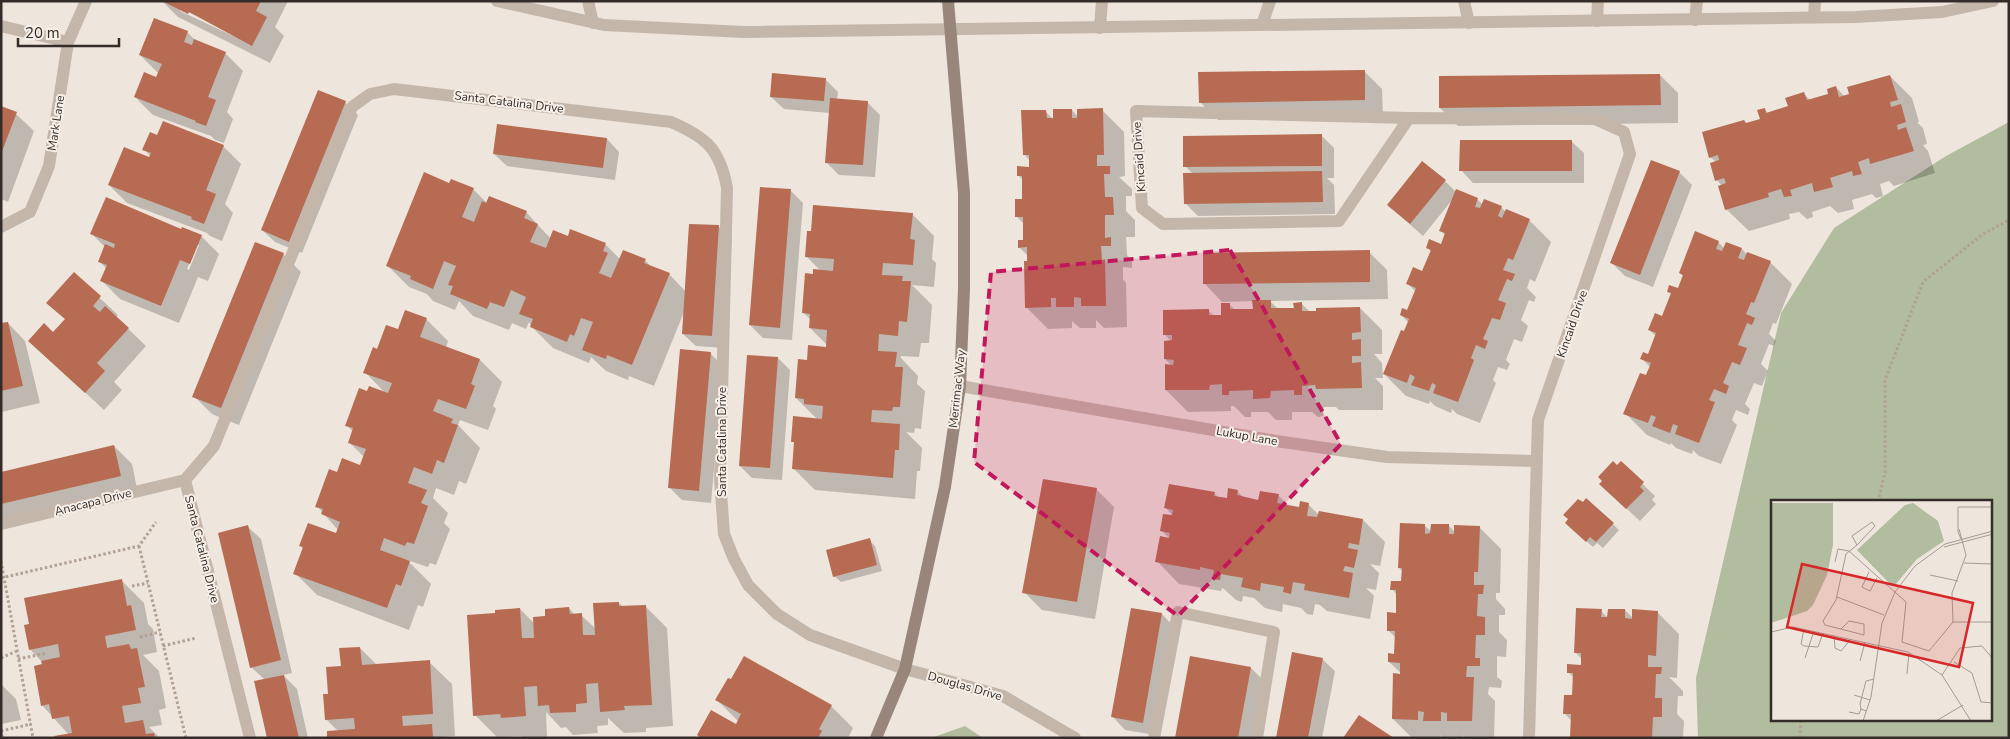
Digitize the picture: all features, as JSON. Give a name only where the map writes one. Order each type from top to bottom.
[{"type":"street","name":"Mark Lane","points":[[1,227],[30,212],[49,166],[68,42],[86,1]]},
{"type":"street","points":[[497,1],[604,25],[743,32],[1856,17],[1942,12],[1993,1]]},
{"type":"street","points":[[588,1],[593,23]]},
{"type":"street","name":"Merrimac Way","points":[[876,738],[905,668],[945,487],[960,386],[964,289],[964,193],[948,1]]},
{"type":"street","points":[[1100,28],[1102,1]]},
{"type":"street","points":[[1262,26],[1270,1]]},
{"type":"street","points":[[1464,1],[1469,22]]},
{"type":"street","points":[[1597,21],[1598,1]]},
{"type":"street","points":[[1694,20],[1697,1]]},
{"type":"street","points":[[1814,17],[1815,1]]},
{"type":"street","points":[[1,26],[68,42]]},
{"type":"street","name":"Santa Catalina Drive","points":[[250,738],[185,480],[214,446],[352,107],[370,94],[394,89],[671,122],[694,132],[712,149],[723,167],[727,188],[720,479],[724,534],[734,559],[748,585],[777,614],[810,635],[905,668]]},
{"type":"street","name":"Kincaid Drive","points":[[1409,118],[1339,221],[1163,224],[1142,208],[1136,112],[1409,118],[1595,119],[1624,132],[1630,154],[1538,420],[1529,738]]},
{"type":"street","name":"Lukup Lane","points":[[960,386],[1276,441],[1387,457],[1537,460]]},
{"type":"street","name":"Anacapa Drive","points":[[1,524],[185,480]]},
{"type":"street","points":[[1154,738],[1178,612],[1274,632],[1257,738]]},
{"type":"street","name":"Douglas Drive","points":[[905,668],[1003,696],[1075,738]]},
{"type":"path","points":[[1878,500],[1885,472],[1885,380],[1923,282],[1983,234],[2009,220]]},
{"type":"path","points":[[3,578],[139,546],[156,522]]},
{"type":"path","points":[[139,546],[186,738]]},
{"type":"path","points":[[1,561],[33,738]]},
{"type":"path","points":[[132,586],[148,583]]},
{"type":"path","points":[[140,637],[160,632]]},
{"type":"path","points":[[164,646],[196,638]]},
{"type":"path","points":[[1,658],[17,651]]},
{"type":"path","points":[[18,659],[47,653]]},
{"type":"path","points":[[1800,738],[1801,722]]},
{"type":"path","points":[[1,731],[31,724]]},
{"type":"highlighted area","points":[[1230,250],[1341,444],[1178,616],[974,462],[991,272]]},
{"type":"green space","points":[[2009,122],[2009,738],[1698,738],[1696,678],[1781,313],[1834,228],[1946,156]]},
{"type":"green space","points":[[965,726],[983,738],[931,738]]},
{"type":"building","points":[[162,1],[261,1],[256,11],[267,17],[252,46],[189,12],[188,14]]},
{"type":"building","points":[[154,18],[188,31],[184,42],[192,45],[194,39],[226,52],[208,97],[216,100],[206,126],[134,97],[144,72],[156,77],[162,64],[139,55]]},
{"type":"building","points":[[1365,70],[1365,100],[1199,103],[1198,72]]},
{"type":"building","points":[[772,73],[826,78],[824,101],[770,97]]},
{"type":"building","points":[[1660,74],[1661,105],[1439,108],[1439,76]]},
{"type":"building","points":[[1890,75],[1898,100],[1890,102],[1891,107],[1901,104],[1906,122],[1897,125],[1898,130],[1906,127],[1914,151],[1870,164],[1869,158],[1858,162],[1862,174],[1853,176],[1852,171],[1830,178],[1833,187],[1814,192],[1812,183],[1790,190],[1792,196],[1784,197],[1781,189],[1768,193],[1769,197],[1725,210],[1718,186],[1726,183],[1724,178],[1715,181],[1710,163],[1719,160],[1718,155],[1709,158],[1702,132],[1744,120],[1746,123],[1760,119],[1757,110],[1765,108],[1766,113],[1788,106],[1785,98],[1804,92],[1807,100],[1828,94],[1827,89],[1836,86],[1839,97],[1849,94],[1847,87]]},
{"type":"building","points":[[318,90],[346,101],[289,242],[261,230]]},
{"type":"building","points":[[830,98],[868,101],[863,165],[825,163]]},
{"type":"building","points":[[1,106],[17,112],[1,154]]},
{"type":"building","points":[[1103,108],[1104,155],[1097,155],[1097,166],[1110,166],[1110,174],[1104,174],[1105,197],[1113,197],[1114,215],[1105,215],[1105,238],[1111,237],[1111,246],[1101,246],[1102,260],[1105,259],[1106,306],[1081,306],[1081,298],[1074,297],[1074,307],[1056,307],[1056,298],[1051,298],[1051,307],[1025,308],[1024,261],[1027,261],[1027,247],[1018,248],[1018,240],[1023,240],[1023,217],[1015,217],[1015,199],[1022,199],[1022,176],[1017,176],[1017,166],[1029,167],[1029,155],[1023,155],[1021,110],[1046,110],[1047,118],[1053,118],[1053,109],[1072,109],[1072,118],[1077,118],[1077,109]]},
{"type":"building","points":[[163,121],[224,145],[206,190],[216,194],[204,224],[191,219],[192,217],[108,185],[124,147],[149,157],[151,153],[142,150],[150,132],[157,135]]},
{"type":"building","points":[[497,124],[607,138],[603,168],[493,154]]},
{"type":"building","points":[[1322,134],[1322,166],[1183,167],[1183,136]]},
{"type":"building","points":[[1460,140],[1572,140],[1572,171],[1459,171]]},
{"type":"building","points":[[1651,160],[1680,171],[1640,275],[1610,263]]},
{"type":"building","points":[[1422,161],[1446,180],[1410,224],[1387,205]]},
{"type":"building","points":[[1322,171],[1323,202],[1184,204],[1183,173]]},
{"type":"building","points":[[424,172],[449,183],[451,179],[474,188],[462,217],[474,222],[482,201],[486,203],[489,196],[527,211],[524,218],[538,224],[530,242],[546,248],[553,230],[568,236],[570,229],[606,243],[603,251],[608,253],[599,273],[611,278],[623,250],[646,259],[644,263],[670,273],[632,365],[607,355],[606,359],[582,350],[593,322],[581,318],[574,336],[570,334],[567,342],[530,327],[533,319],[519,314],[526,297],[511,290],[504,307],[490,302],[487,309],[450,294],[453,286],[448,285],[456,266],[444,261],[433,289],[410,279],[411,276],[386,266]]},
{"type":"building","points":[[760,187],[791,189],[780,328],[749,325]]},
{"type":"building","points":[[1456,189],[1478,198],[1475,207],[1480,208],[1484,199],[1502,206],[1498,216],[1502,218],[1506,209],[1530,219],[1513,260],[1508,258],[1503,270],[1515,274],[1512,281],[1507,279],[1498,300],[1506,303],[1500,320],[1492,318],[1483,339],[1488,341],[1485,349],[1476,345],[1471,358],[1474,360],[1458,402],[1433,393],[1436,385],[1432,383],[1429,391],[1411,385],[1415,377],[1410,374],[1407,383],[1383,374],[1401,330],[1404,331],[1409,319],[1400,315],[1402,308],[1407,310],[1416,288],[1406,284],[1413,267],[1422,271],[1431,250],[1426,248],[1429,239],[1441,244],[1445,233],[1439,231]]},
{"type":"building","points":[[106,197],[181,229],[182,227],[202,235],[190,264],[180,260],[161,306],[100,281],[107,265],[98,262],[105,244],[114,248],[115,244],[90,234]]},
{"type":"building","points":[[813,205],[913,213],[910,239],[915,240],[913,265],[883,263],[882,275],[903,276],[902,281],[911,281],[907,322],[899,321],[898,336],[879,334],[878,351],[897,352],[895,367],[903,367],[900,407],[893,407],[892,411],[872,410],[871,422],[900,424],[899,450],[895,450],[893,478],[792,469],[794,442],[791,442],[793,416],[822,419],[823,406],[804,404],[804,399],[795,398],[798,359],[807,360],[808,345],[826,347],[827,330],[809,328],[810,314],[802,313],[805,273],[813,274],[813,269],[833,271],[834,259],[805,257],[807,231],[811,231]]},
{"type":"building","points":[[689,224],[719,225],[712,336],[682,334]]},
{"type":"building","points":[[1695,231],[1719,241],[1716,249],[1722,251],[1726,242],[1742,248],[1738,258],[1744,260],[1747,252],[1771,261],[1754,303],[1751,302],[1746,314],[1755,318],[1752,325],[1747,323],[1738,345],[1747,348],[1740,365],[1732,362],[1723,383],[1729,386],[1726,394],[1714,389],[1709,400],[1715,402],[1699,443],[1675,434],[1678,426],[1673,424],[1670,433],[1652,426],[1656,417],[1651,415],[1648,423],[1623,414],[1640,373],[1646,375],[1651,363],[1640,359],[1643,352],[1648,354],[1656,333],[1648,330],[1655,313],[1662,316],[1671,293],[1667,292],[1669,285],[1678,288],[1683,275],[1679,273]]},
{"type":"building","points":[[255,242],[284,253],[221,408],[192,397]]},
{"type":"building","points":[[1370,250],[1370,282],[1203,284],[1203,253]]},
{"type":"building","points":[[74,272],[101,296],[93,306],[100,312],[105,306],[129,328],[97,363],[105,371],[85,393],[28,341],[44,323],[53,332],[65,319],[46,303]]},
{"type":"building","points":[[1252,300],[1271,300],[1271,308],[1294,308],[1293,303],[1302,302],[1302,311],[1316,311],[1316,308],[1360,307],[1361,332],[1352,333],[1352,340],[1361,339],[1361,356],[1352,356],[1352,363],[1361,362],[1362,388],[1316,389],[1315,385],[1302,386],[1302,395],[1294,395],[1294,390],[1271,391],[1270,398],[1253,399],[1253,390],[1229,391],[1229,395],[1222,395],[1222,384],[1210,385],[1209,390],[1165,390],[1165,364],[1173,365],[1174,360],[1164,359],[1164,341],[1172,340],[1172,335],[1163,335],[1163,310],[1209,309],[1209,315],[1221,315],[1221,303],[1230,303],[1230,309],[1253,309]]},
{"type":"building","points":[[405,310],[427,318],[420,337],[480,359],[471,384],[475,386],[466,409],[438,399],[433,411],[453,419],[451,423],[458,425],[444,463],[437,460],[432,474],[414,467],[408,483],[427,490],[421,503],[428,506],[414,544],[407,542],[405,546],[384,538],[380,550],[410,561],[401,586],[396,584],[387,608],[293,574],[303,547],[299,546],[308,523],[336,533],[340,522],[321,514],[323,509],[315,507],[329,469],[337,472],[342,458],[360,465],[366,449],[348,443],[353,428],[345,426],[359,388],[367,391],[369,386],[388,393],[392,383],[363,373],[373,347],[377,349],[386,325],[398,329]]},
{"type":"building","points":[[8,322],[23,386],[1,391],[1,323]]},
{"type":"building","points":[[680,349],[711,352],[699,491],[668,488]]},
{"type":"building","points":[[747,355],[778,357],[770,468],[739,466]]},
{"type":"building","points":[[114,445],[121,476],[1,504],[1,472]]},
{"type":"building","points":[[1613,461],[1617,465],[1621,461],[1644,482],[1640,487],[1644,491],[1626,509],[1599,484],[1602,481],[1598,477]]},
{"type":"building","points":[[1043,479],[1097,488],[1077,602],[1022,593]]},
{"type":"building","points":[[1169,484],[1215,492],[1214,496],[1227,498],[1228,488],[1238,490],[1237,495],[1258,500],[1260,491],[1279,494],[1277,503],[1299,507],[1300,501],[1309,503],[1307,516],[1317,517],[1319,511],[1363,519],[1359,545],[1349,543],[1348,548],[1358,550],[1354,568],[1345,566],[1343,571],[1353,573],[1349,598],[1304,590],[1305,584],[1293,582],[1291,594],[1283,592],[1284,587],[1261,583],[1260,591],[1241,587],[1243,578],[1221,574],[1220,580],[1212,579],[1214,570],[1200,567],[1200,570],[1155,562],[1160,536],[1169,538],[1170,533],[1160,531],[1163,514],[1172,515],[1173,510],[1164,508]]},
{"type":"building","points":[[1586,498],[1614,523],[1596,542],[1590,537],[1586,542],[1565,523],[1568,519],[1563,515],[1578,499],[1583,502]]},
{"type":"building","points":[[1400,523],[1425,524],[1425,534],[1430,533],[1431,524],[1449,524],[1449,534],[1454,534],[1454,525],[1480,526],[1478,572],[1474,572],[1474,585],[1484,585],[1483,594],[1478,594],[1477,616],[1485,617],[1485,635],[1476,635],[1475,658],[1480,658],[1480,666],[1467,666],[1466,677],[1474,677],[1472,721],[1447,721],[1447,713],[1441,712],[1441,721],[1423,721],[1424,712],[1418,711],[1418,720],[1392,719],[1393,673],[1400,674],[1400,663],[1388,662],[1388,653],[1394,654],[1395,631],[1387,631],[1387,612],[1396,613],[1396,590],[1390,590],[1391,581],[1401,581],[1402,568],[1398,568]]},
{"type":"building","points":[[248,525],[281,660],[250,668],[218,533]]},
{"type":"building","points":[[870,538],[877,565],[833,577],[826,550]]},
{"type":"building","points":[[122,579],[127,606],[131,605],[136,630],[105,636],[107,648],[129,644],[131,649],[137,648],[145,687],[138,688],[141,703],[122,706],[125,723],[143,720],[146,734],[154,733],[155,738],[55,738],[54,736],[72,733],[69,716],[52,719],[49,704],[41,706],[34,666],[42,664],[41,661],[60,657],[58,644],[29,650],[24,625],[29,624],[24,598]]},
{"type":"building","points":[[619,602],[619,606],[646,605],[652,705],[624,706],[625,710],[600,712],[598,683],[586,684],[587,703],[576,704],[576,712],[550,713],[549,705],[538,706],[537,686],[524,687],[526,716],[501,718],[500,714],[473,716],[467,615],[495,613],[495,610],[520,608],[522,638],[534,638],[533,617],[545,616],[545,609],[569,607],[570,614],[582,613],[583,635],[595,635],[593,603]]},
{"type":"building","points":[[1131,608],[1162,613],[1143,723],[1111,717]]},
{"type":"building","points":[[1576,608],[1602,609],[1601,617],[1607,617],[1608,609],[1625,609],[1625,618],[1632,619],[1632,609],[1658,611],[1656,656],[1648,655],[1648,667],[1662,667],[1661,674],[1656,674],[1655,698],[1662,698],[1662,717],[1653,717],[1652,738],[1570,738],[1571,714],[1563,714],[1564,695],[1572,695],[1573,673],[1567,673],[1567,664],[1581,665],[1581,653],[1574,653]]},
{"type":"building","points":[[360,647],[362,665],[430,660],[433,714],[402,716],[403,726],[432,724],[433,738],[327,738],[327,731],[355,729],[354,718],[325,720],[323,694],[328,694],[326,667],[341,666],[339,648]]},
{"type":"building","points":[[1292,652],[1323,658],[1308,738],[1276,738]]},
{"type":"building","points":[[744,656],[832,705],[819,729],[822,731],[818,738],[701,738],[697,735],[711,710],[736,724],[741,714],[715,700],[728,678],[731,679]]},
{"type":"building","points":[[1190,656],[1251,667],[1238,738],[1175,738]]},
{"type":"building","points":[[284,675],[299,738],[267,738],[254,681]]},
{"type":"building","points":[[1359,715],[1394,738],[1343,738]]}]
